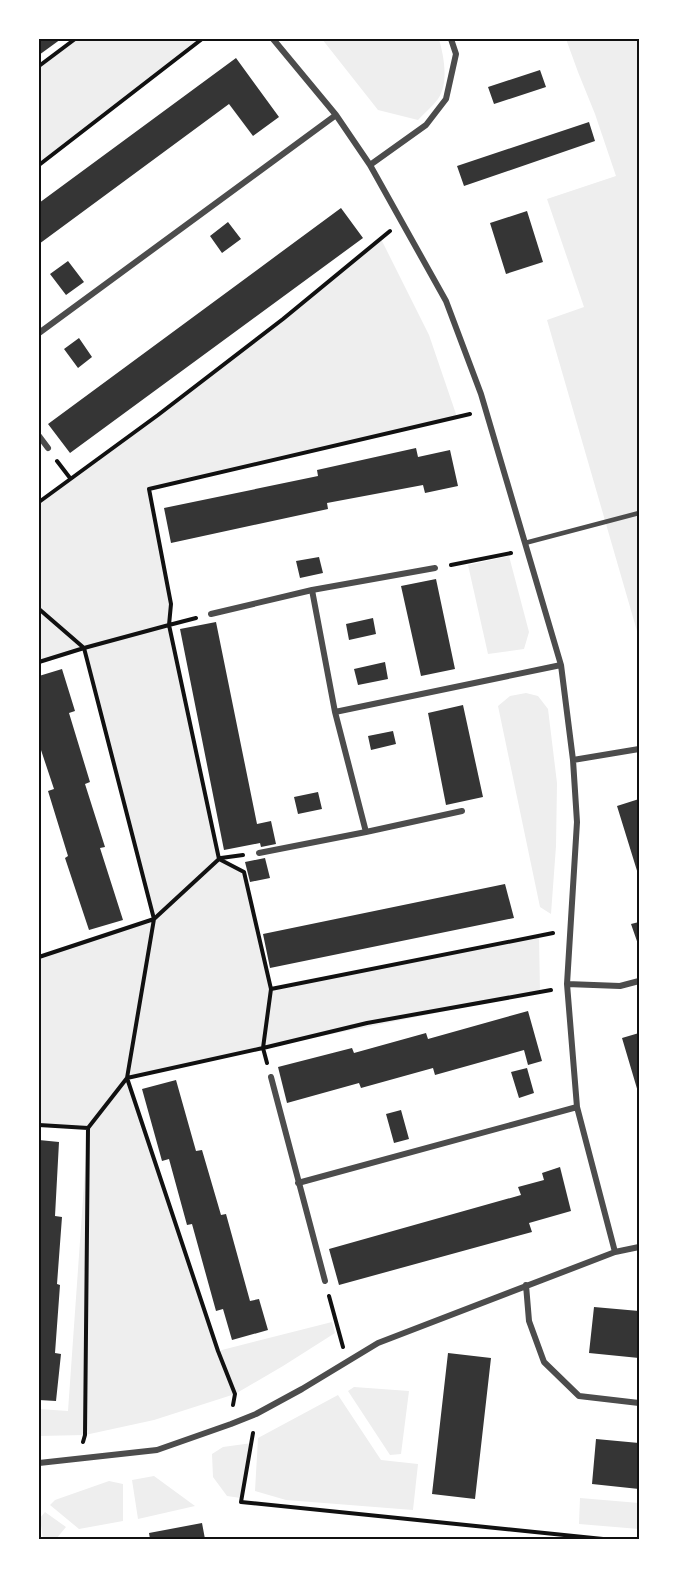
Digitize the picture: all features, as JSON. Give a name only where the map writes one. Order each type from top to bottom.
[{"type":"street","points":[[273,39],[336,115],[370,165],[446,302],[486,411],[561,665],[573,760],[577,822],[568,986],[577,1107],[615,1252]]},
{"type":"street","points":[[370,165],[426,125],[446,99],[456,54],[451,39]]},
{"type":"street","points":[[39,333],[336,115]]},
{"type":"street","points":[[39,436],[48,448]]},
{"type":"street","points":[[212,614],[312,590],[435,568]]},
{"type":"street","points":[[312,590],[335,712],[366,832]]},
{"type":"street","points":[[335,712],[561,665]]},
{"type":"street","points":[[573,760],[639,749]]},
{"type":"street","points":[[259,852],[462,811]]},
{"type":"street","points":[[568,986],[620,986],[639,981]]},
{"type":"street","points":[[271,1077],[325,1281]]},
{"type":"street","points":[[298,1183],[577,1107]]},
{"type":"street","points":[[39,1462],[158,1450],[231,1424],[256,1414],[378,1343],[615,1252],[639,1247]]},
{"type":"street","points":[[526,1285],[529,1321],[544,1362],[579,1396],[639,1403]]},
{"type":"lane","points":[[526,546],[639,513]]},
{"type":"path","points":[[39,66],[75,39]]},
{"type":"path","points":[[39,165],[202,39]]},
{"type":"path","points":[[39,502],[274,326],[403,221]]},
{"type":"path","points":[[219,859],[169,625],[171,604],[149,489],[486,411]]},
{"type":"path","points":[[48,448],[70,478]]},
{"type":"path","points":[[435,568],[526,546]]},
{"type":"path","points":[[39,609],[84,648],[154,919],[127,1078],[218,1351],[235,1394],[231,1424]]},
{"type":"path","points":[[39,662],[212,614]]},
{"type":"path","points":[[39,957],[154,919],[219,859],[259,852]]},
{"type":"path","points":[[219,859],[244,872],[271,989],[263,1048],[271,1077]]},
{"type":"path","points":[[271,989],[571,930]]},
{"type":"path","points":[[76,1460],[85,1435],[88,1128],[127,1078],[367,1023],[568,986]]},
{"type":"path","points":[[39,1125],[88,1128]]},
{"type":"path","points":[[325,1281],[347,1362]]},
{"type":"path","points":[[256,1414],[241,1502],[603,1539]]},
{"type":"shaded area","points":[[75,39],[202,39],[39,165],[39,66]]},
{"type":"shaded area","points":[[322,39],[439,39],[445,70],[441,93],[436,102],[418,120],[378,110]]},
{"type":"shaded area","points":[[566,39],[639,39],[639,638],[547,320],[584,307],[547,199],[616,176]]},
{"type":"shaded area","points":[[381,239],[429,335],[457,417],[150,489],[171,604],[169,625],[219,859],[244,872],[271,988],[539,936],[540,992],[127,1078],[218,1351],[332,1322],[335,1333],[235,1394],[154,1420],[85,1435],[39,1436],[39,1409],[68,1411],[88,1128],[39,1125],[39,956],[153,919],[84,648],[39,662],[39,502],[158,415]]},
{"type":"shaded area","points":[[509,556],[529,632],[524,649],[488,654],[468,565]]},
{"type":"shaded area","points":[[526,693],[538,696],[548,709],[557,783],[556,846],[551,914],[540,907],[498,706],[510,696]]},
{"type":"shaded area","points":[[354,1387],[409,1391],[401,1454],[390,1455],[348,1391]]},
{"type":"shaded area","points":[[338,1395],[381,1460],[418,1464],[413,1510],[286,1500],[255,1491],[258,1438]]},
{"type":"shaded area","points":[[252,1443],[241,1498],[227,1496],[213,1477],[212,1454],[223,1447]]},
{"type":"shaded area","points":[[154,1476],[195,1506],[138,1519],[132,1480]]},
{"type":"shaded area","points":[[109,1481],[123,1484],[123,1521],[79,1529],[50,1505],[55,1500]]},
{"type":"shaded area","points":[[580,1498],[639,1503],[639,1529],[579,1524]]},
{"type":"shaded area","points":[[45,1512],[66,1527],[56,1539],[43,1539],[40,1518]]},
{"type":"building","points":[[39,39],[61,39],[39,55]]},
{"type":"building","points":[[236,58],[279,117],[253,136],[229,104],[39,244],[39,203]]},
{"type":"building","points":[[540,70],[546,87],[494,104],[488,87]]},
{"type":"building","points":[[589,122],[595,141],[464,186],[457,166]]},
{"type":"building","points":[[341,208],[363,238],[70,453],[48,424]]},
{"type":"building","points":[[527,211],[543,262],[506,274],[490,223]]},
{"type":"building","points":[[228,222],[241,239],[222,253],[210,236]]},
{"type":"building","points":[[68,261],[84,282],[66,295],[50,274]]},
{"type":"building","points":[[79,338],[92,357],[78,368],[64,349]]},
{"type":"building","points":[[416,448],[418,457],[450,450],[458,486],[425,493],[423,485],[327,503],[328,509],[171,543],[164,508],[318,476],[317,470]]},
{"type":"building","points":[[319,557],[323,573],[300,578],[296,561]]},
{"type":"building","points":[[436,579],[455,669],[421,676],[401,586]]},
{"type":"building","points":[[373,618],[376,634],[349,640],[346,624]]},
{"type":"building","points":[[216,622],[257,824],[271,821],[276,844],[261,847],[260,843],[224,850],[180,629]]},
{"type":"building","points":[[385,662],[388,679],[358,685],[354,669]]},
{"type":"building","points":[[62,669],[75,711],[69,713],[90,782],[85,784],[105,847],[100,848],[123,920],[89,930],[65,858],[68,856],[48,791],[54,789],[39,744],[39,676]]},
{"type":"building","points":[[463,705],[483,797],[446,805],[428,713]]},
{"type":"building","points":[[393,731],[396,744],[371,750],[368,736]]},
{"type":"building","points":[[318,792],[322,809],[298,814],[294,797]]},
{"type":"building","points":[[639,799],[639,874],[638,874],[617,806]]},
{"type":"building","points":[[265,858],[270,878],[250,882],[245,862]]},
{"type":"building","points":[[505,884],[514,918],[270,968],[263,934]]},
{"type":"building","points":[[639,922],[639,947],[631,924]]},
{"type":"building","points":[[528,1011],[542,1061],[528,1065],[524,1050],[435,1075],[433,1068],[361,1088],[359,1083],[287,1103],[278,1067],[352,1048],[354,1053],[426,1033],[428,1039]]},
{"type":"building","points":[[639,1033],[639,1091],[638,1092],[622,1038]]},
{"type":"building","points":[[527,1068],[534,1093],[519,1098],[511,1072]]},
{"type":"building","points":[[176,1080],[196,1151],[202,1150],[221,1215],[226,1214],[250,1301],[259,1299],[268,1330],[232,1340],[223,1309],[216,1311],[192,1224],[187,1225],[169,1159],[162,1161],[142,1089]]},
{"type":"building","points":[[401,1110],[409,1139],[394,1143],[386,1114]]},
{"type":"building","points":[[39,1140],[59,1142],[55,1216],[62,1217],[55,1353],[61,1354],[56,1401],[39,1400]]},
{"type":"building","points":[[560,1167],[571,1211],[529,1223],[532,1232],[339,1285],[329,1249],[521,1195],[518,1187],[544,1180],[542,1173]]},
{"type":"building","points":[[594,1307],[639,1311],[639,1358],[589,1353]]},
{"type":"building","points":[[448,1353],[491,1358],[475,1499],[432,1494]]},
{"type":"building","points":[[596,1439],[639,1443],[639,1489],[592,1484]]},
{"type":"building","points":[[202,1523],[205,1539],[150,1539],[149,1533]]}]
